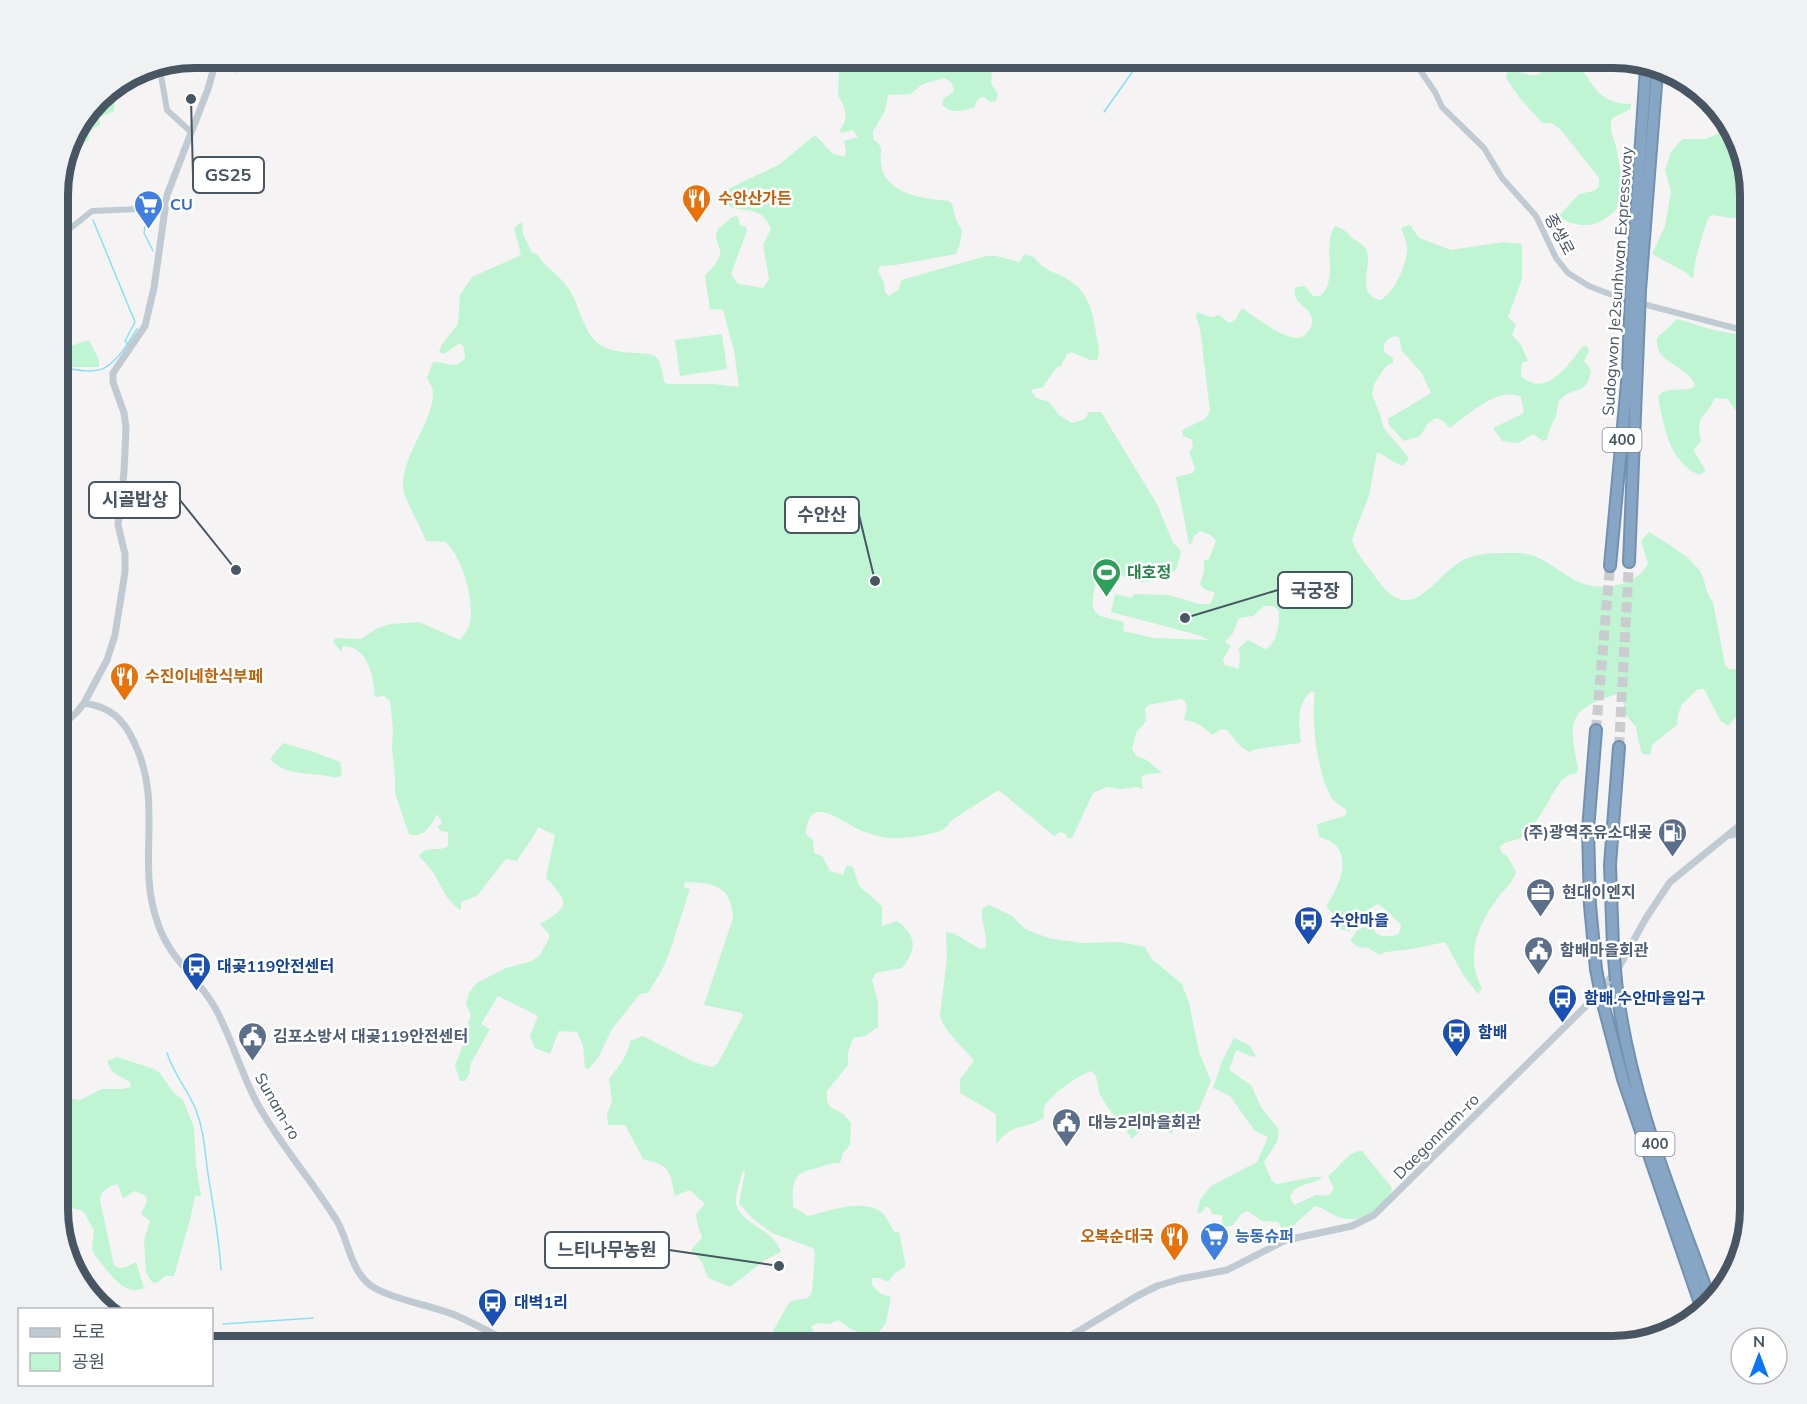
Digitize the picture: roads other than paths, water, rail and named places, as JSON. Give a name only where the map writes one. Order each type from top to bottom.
[{"type":"highway","name":"Sudogwon Je2sunhwan Expressway","points":[[1629,562],[1635,315],[1646,72]]},
{"type":"highway","name":"Sudogwon Je2sunhwan Expressway","points":[[1636,291],[1658,76]]},
{"type":"highway","name":"Sudogwon Je2sunhwan Expressway","points":[[1610,566],[1635,315]]},
{"type":"highway","name":"400","points":[[1596,730],[1588,830],[1590,905],[1596,969],[1623,1079],[1699,1301]]},
{"type":"highway","name":"400","points":[[1619,747],[1610,865],[1616,981],[1625,1034],[1641,1103],[1708,1293]]},
{"type":"street","points":[[68,720],[84,703],[112,648],[125,572],[125,554],[118,525],[126,428],[124,413],[113,382],[113,373],[145,326],[154,288],[164,207],[172,178],[208,89],[214,68]]},
{"type":"street","name":"종생로","points":[[1419,68],[1442,107],[1484,148],[1502,178],[1536,216],[1556,258],[1568,273],[1589,286],[1613,296],[1740,329]]},
{"type":"street","points":[[160,72],[167,110],[191,132]]},
{"type":"street","points":[[68,230],[92,211],[164,207]]},
{"type":"street","name":"Sunam-ro","points":[[84,703],[98,705],[119,717],[132,736],[142,761],[149,795],[150,889],[155,913],[165,939],[179,964],[213,1003],[256,1099],[276,1134],[336,1220],[359,1272],[372,1287],[455,1315],[498,1336]]},
{"type":"street","name":"Daegonnam-ro","points":[[1070,1336],[1158,1286],[1180,1279],[1227,1270],[1286,1240],[1352,1226],[1374,1215],[1590,1002],[1619,967],[1646,918],[1670,882],[1740,825]]},
{"type":"street","points":[[1725,836],[1740,831]]},
{"type":"waterway","points":[[235,72],[241,68]]},
{"type":"waterway","points":[[1104,112],[1135,68]]},
{"type":"waterway","points":[[147,215],[144,233],[153,251]]},
{"type":"waterway","points":[[93,220],[135,322],[125,341],[128,344]]},
{"type":"waterway","points":[[68,368],[93,371],[106,367],[115,360],[137,329]]},
{"type":"waterway","points":[[167,1053],[193,1103],[201,1126],[221,1270]]},
{"type":"waterway","points":[[223,1324],[313,1318]]},
{"type":"tunnel","points":[[1619,747],[1629,562]]},
{"type":"tunnel","points":[[1596,730],[1610,566]]},
{"type":"place","name":"GS25","points":[[191,99]]},
{"type":"place","name":"수안산가든","points":[[697,224]]},
{"type":"place","name":"CU","points":[[149,230]]},
{"type":"place","name":"시골밥상","points":[[236,570]]},
{"type":"place","name":"수안산","points":[[875,581]]},
{"type":"place","name":"대호정","points":[[1106,598]]},
{"type":"place","name":"국궁장","points":[[1185,618]]},
{"type":"place","name":"수진이네한식부페","points":[[124,702]]},
{"type":"place","name":"(주)광역주유소대곶","points":[[1673,858]]},
{"type":"place","name":"현대이엔지","points":[[1541,918]]},
{"type":"place","name":"수안마을","points":[[1309,946]]},
{"type":"place","name":"함배마을회관","points":[[1539,976]]},
{"type":"place","name":"대곶119안전센터","points":[[196,992]]},
{"type":"place","name":"함배.수안마을입구","points":[[1563,1024]]},
{"type":"place","name":"함배","points":[[1457,1058]]},
{"type":"place","name":"김포소방서 대곶119안전센터","points":[[252,1062]]},
{"type":"place","name":"대능2리마을회관","points":[[1067,1148]]},
{"type":"place","name":"오복순대국","points":[[1175,1262]]},
{"type":"place","name":"능동슈퍼","points":[[1214,1262]]},
{"type":"place","name":"느티나무농원","points":[[779,1266]]},
{"type":"place","name":"대벽1리","points":[[493,1328]]}]
